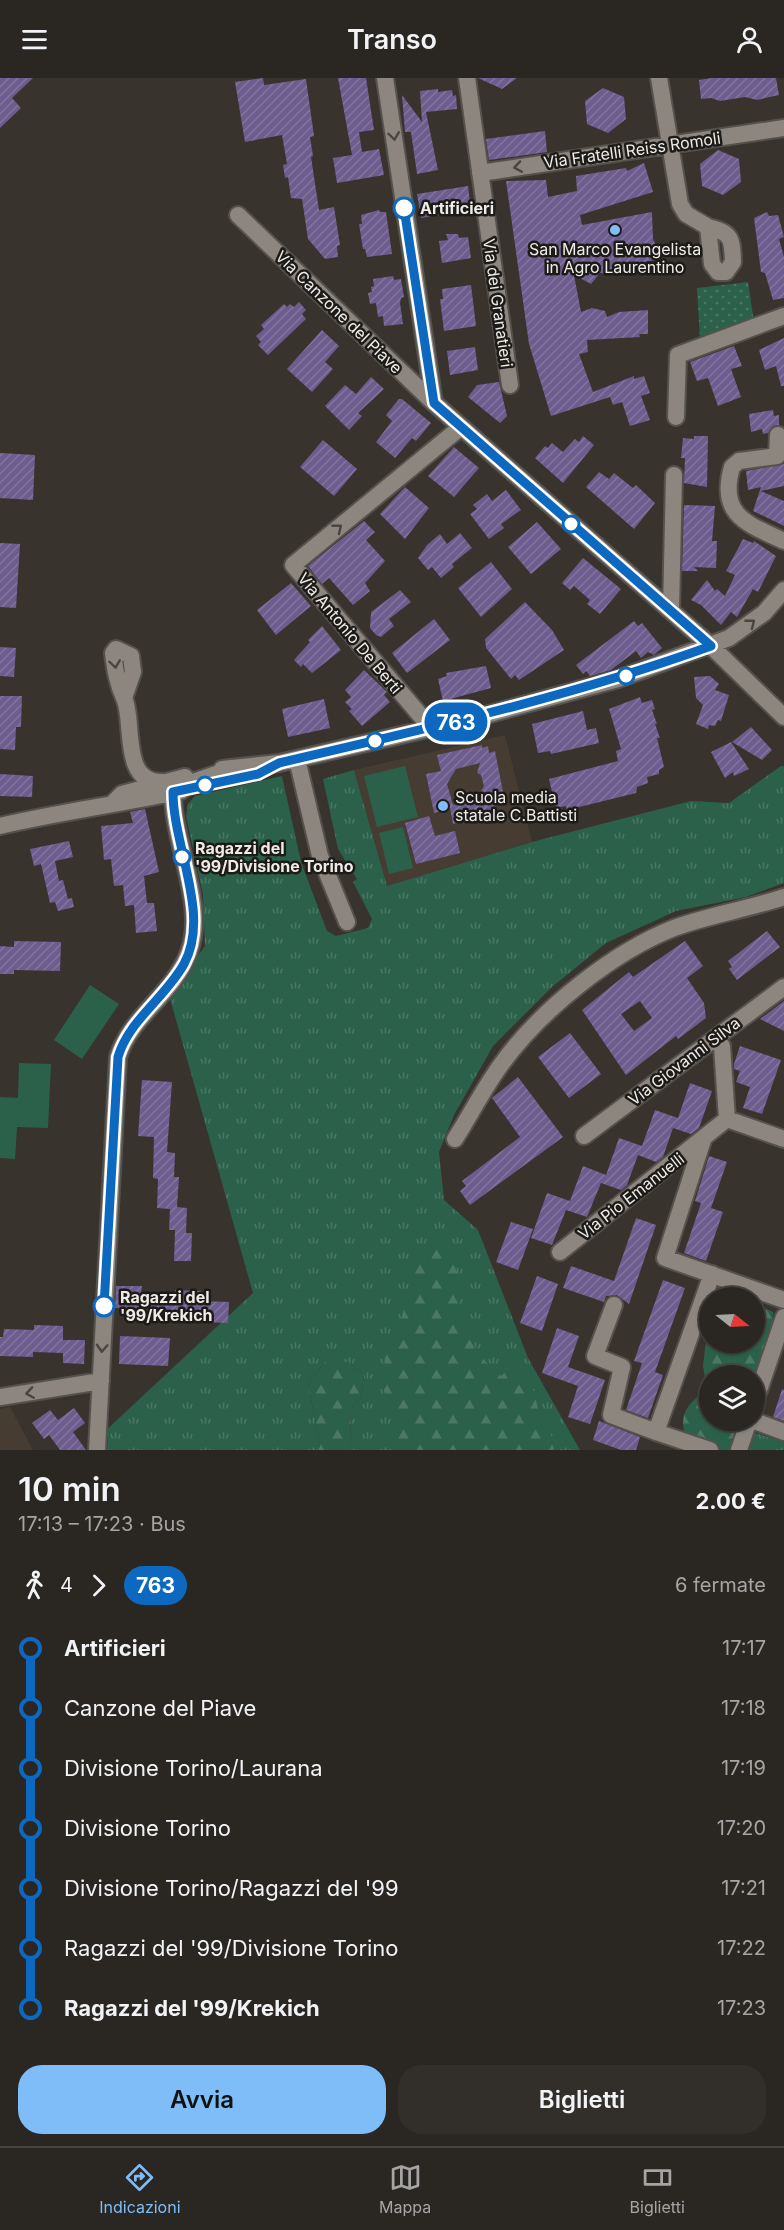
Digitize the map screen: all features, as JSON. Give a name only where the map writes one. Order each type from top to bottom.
[{"type":"street","points":[[385,78],[434,403]]},
{"type":"street","name":"Via dei Granatieri","points":[[467,78],[510,385]]},
{"type":"street","points":[[659,78],[683,212],[708,226]]},
{"type":"street","name":"Via Fratelli Reiss Romoli","points":[[480,173],[784,129]]},
{"type":"street","name":"Via Canzone del Piave","points":[[238,215],[434,403],[711,646],[784,717]]},
{"type":"street","points":[[676,417],[678,355],[784,316]]},
{"type":"street","name":"Via Antonio De Berti","points":[[431,728],[293,565],[461,427]]},
{"type":"street","points":[[777,435],[777,456],[739,461],[732,467],[729,490],[733,512],[744,522],[784,541]]},
{"type":"street","points":[[671,611],[674,475]]},
{"type":"street","points":[[131,752],[141,774],[167,787],[233,768],[279,763],[431,728],[618,679],[711,646],[749,626],[784,590]]},
{"type":"street","points":[[118,798],[129,780],[131,752],[124,698]]},
{"type":"street","points":[[297,759],[320,856],[347,922]]},
{"type":"street","points":[[0,826],[118,798],[125,802],[167,787],[258,774],[279,763]]},
{"type":"street","points":[[97,1450],[118,1057],[131,1028],[166,991],[181,969],[193,938],[194,909],[167,787]]},
{"type":"street","points":[[455,1139],[502,1063],[524,1036],[562,1000],[608,966],[653,938],[676,928],[784,897]]},
{"type":"street","name":"Via Giovanni Silva","points":[[584,1136],[784,987]]},
{"type":"street","points":[[722,1046],[727,1119],[784,1138]]},
{"type":"street","name":"Via Pio Emanuelli","points":[[560,1252],[727,1119]]},
{"type":"street","name":"Via Pio Emanuelli","points":[[703,1140],[665,1258],[784,1300]]},
{"type":"street","points":[[656,1432],[712,1274]]},
{"type":"street","points":[[614,1305],[596,1356],[622,1367],[611,1415],[710,1450]]},
{"type":"street","points":[[765,1373],[784,1317]]},
{"type":"street","points":[[0,1397],[101,1381]]},
{"type":"street","points":[[765,1425],[784,1432]]},
{"type":"street","points":[[739,1450],[746,1431]]},
{"type":"shaded area","name":"Scuola media statale C.Battisti","points":[[505,735],[532,842],[387,886],[354,770]]},
{"type":"shaded area","points":[[10,1407],[33,1450],[0,1450],[0,1409]]},
{"type":"green space","points":[[748,282],[754,322],[700,339],[697,288]]},
{"type":"green space","points":[[405,766],[418,817],[377,827],[364,776]]},
{"type":"green space","points":[[784,766],[784,883],[746,897],[676,911],[606,943],[552,987],[493,1046],[454,1115],[439,1152],[444,1200],[478,1230],[528,1358],[580,1450],[350,1450],[351,1408],[361,1397],[364,1375],[349,1362],[325,1362],[308,1383],[320,1446],[318,1450],[107,1450],[108,1437],[102,1434],[253,1293],[169,995],[205,946],[203,895],[186,816],[188,804],[195,796],[282,776],[301,862],[327,931],[336,936],[368,928],[372,919],[353,882],[357,879],[338,849],[323,779],[354,770],[387,886],[532,842],[691,801],[729,803]]},
{"type":"green space","points":[[403,827],[413,868],[389,874],[379,833]]},
{"type":"green space","points":[[90,985],[119,1004],[82,1059],[54,1040]]},
{"type":"green space","points":[[19,1063],[51,1064],[48,1128],[17,1127],[15,1159],[0,1158],[0,1097],[18,1098]]},
{"type":"green space","points":[[436,1240],[450,1247],[457,1273],[461,1308],[473,1342],[482,1357],[501,1376],[513,1365],[534,1391],[538,1409],[556,1445],[553,1450],[396,1450],[398,1421],[384,1391],[385,1351],[399,1327],[418,1259]]},
{"type":"green space","points":[[765,1308],[773,1312],[772,1329],[765,1351]]},
{"type":"green space","points":[[705,1353],[764,1353],[760,1365],[703,1365]]},
{"type":"green space","points":[[325,1362],[349,1362],[364,1375],[361,1397],[351,1408],[350,1450],[318,1450],[320,1446],[308,1383]]},
{"type":"green space","points":[[698,1396],[699,1431],[739,1431],[733,1450],[691,1450],[683,1422],[687,1409]]},
{"type":"green space","points":[[755,1433],[784,1442],[784,1450],[749,1450]]},
{"type":"building","points":[[0,78],[33,78],[12,98],[21,108],[0,128]]},
{"type":"building","points":[[263,78],[264,85],[306,79],[314,136],[310,137],[313,156],[311,157],[319,210],[334,207],[340,245],[337,246],[338,257],[325,259],[308,239],[302,199],[291,198],[288,177],[285,178],[283,165],[287,164],[282,135],[245,142],[235,82]]},
{"type":"building","points":[[338,78],[366,78],[374,130],[359,132],[362,152],[379,149],[384,175],[337,183],[333,158],[352,155]]},
{"type":"building","points":[[478,78],[517,78],[502,89]]},
{"type":"building","points":[[776,78],[779,95],[757,100],[745,97],[720,101],[711,98],[701,99],[699,80]]},
{"type":"building","points":[[603,88],[624,97],[626,119],[608,133],[587,124],[585,101]]},
{"type":"building","points":[[438,89],[438,92],[452,90],[453,96],[456,95],[457,109],[426,112],[438,170],[417,174],[411,132],[405,132],[402,95],[422,122],[420,91]]},
{"type":"building","points":[[545,131],[547,152],[489,160],[486,139]]},
{"type":"building","points":[[718,150],[739,159],[741,182],[723,195],[702,186],[700,164]]},
{"type":"building","points":[[644,163],[653,192],[580,215],[582,225],[652,212],[653,239],[662,259],[619,266],[614,275],[600,273],[591,284],[574,275],[581,312],[592,308],[605,311],[607,317],[619,312],[648,310],[648,334],[639,334],[640,337],[587,340],[588,352],[579,354],[593,392],[634,376],[634,379],[644,376],[650,393],[641,396],[650,420],[630,426],[622,402],[613,405],[610,397],[551,416],[529,344],[506,181],[546,180],[548,197],[577,191],[576,176],[626,168],[627,171]]},
{"type":"building","points":[[468,186],[471,210],[421,218],[417,194]]},
{"type":"building","points":[[379,210],[386,212],[392,254],[367,257],[363,249],[359,224],[362,224],[361,215]]},
{"type":"building","points":[[767,212],[769,216],[778,215],[784,237],[779,239],[784,257],[784,298],[773,300],[765,273],[761,272],[754,218]]},
{"type":"building","points":[[446,234],[458,234],[459,238],[468,237],[471,258],[442,263],[439,241],[448,240]]},
{"type":"building","points":[[393,276],[394,280],[401,279],[404,297],[401,298],[400,303],[403,324],[384,326],[383,316],[378,317],[376,303],[370,304],[368,293],[372,292],[373,279]]},
{"type":"building","points":[[471,285],[476,326],[444,331],[440,299],[443,299],[442,289]]},
{"type":"building","points":[[299,302],[306,310],[302,314],[306,319],[268,355],[258,345],[261,342],[256,336],[264,329],[261,325],[284,304],[287,307],[290,304],[294,307]]},
{"type":"building","points":[[322,330],[339,346],[325,362],[333,369],[312,392],[287,369]]},
{"type":"building","points":[[784,338],[784,386],[781,386],[776,366],[765,370],[759,350]]},
{"type":"building","points":[[734,346],[742,366],[731,369],[741,397],[718,406],[708,378],[697,381],[690,362]]},
{"type":"building","points":[[475,347],[478,370],[450,375],[447,351]]},
{"type":"building","points":[[371,377],[384,389],[358,413],[362,416],[349,430],[325,406],[345,385],[356,394]]},
{"type":"building","points":[[499,382],[507,416],[500,423],[468,397],[477,385]]},
{"type":"building","points":[[399,399],[431,423],[416,441],[412,438],[395,458],[376,442],[392,421],[386,415]]},
{"type":"building","points":[[773,410],[774,416],[779,415],[779,425],[773,426],[768,433],[763,434],[762,429],[751,432],[749,414]]},
{"type":"building","points":[[583,436],[594,445],[563,483],[535,458],[545,446],[548,448],[552,443],[563,452],[575,439],[579,442]]},
{"type":"building","points":[[694,436],[708,436],[707,487],[684,483],[685,458],[681,458],[683,438],[694,439]]},
{"type":"building","points":[[323,440],[357,469],[334,496],[300,467]]},
{"type":"building","points":[[454,447],[479,468],[454,497],[428,476]]},
{"type":"building","points":[[0,453],[35,455],[33,500],[0,498]]},
{"type":"building","points":[[784,464],[784,486],[761,491],[784,501],[784,526],[753,511],[761,487],[748,490],[746,471]]},
{"type":"building","points":[[599,472],[609,479],[614,473],[633,488],[636,485],[655,503],[634,529],[586,487]]},
{"type":"building","points":[[405,487],[429,508],[405,539],[380,514]]},
{"type":"building","points":[[506,490],[521,510],[501,524],[504,528],[489,539],[470,514],[477,509],[473,505],[487,494],[492,501]]},
{"type":"building","points":[[684,505],[715,506],[712,541],[717,541],[716,568],[694,567],[698,571],[682,571]]},
{"type":"building","points":[[364,521],[375,532],[366,540],[385,561],[365,583],[370,591],[353,605],[329,578],[322,584],[308,566]]},
{"type":"building","points":[[537,522],[561,549],[531,574],[508,547]]},
{"type":"building","points":[[460,533],[472,548],[452,564],[454,567],[441,578],[432,567],[428,570],[418,558],[427,545],[440,534],[447,544]]},
{"type":"building","points":[[743,539],[753,543],[754,541],[776,556],[758,592],[753,589],[737,617],[731,612],[721,625],[701,605],[691,600],[707,580],[715,591],[717,589],[725,596],[735,575],[726,571]]},
{"type":"building","points":[[0,543],[20,544],[16,608],[0,607]]},
{"type":"building","points":[[583,558],[621,589],[600,614],[587,604],[590,600],[574,586],[570,590],[562,583]]},
{"type":"building","points":[[491,562],[512,589],[481,617],[458,588]]},
{"type":"building","points":[[291,583],[311,606],[276,635],[257,610]]},
{"type":"building","points":[[400,590],[411,602],[389,619],[394,626],[381,637],[376,635],[370,628],[371,612]]},
{"type":"building","points":[[525,602],[552,630],[564,650],[519,680],[515,675],[511,679],[486,648],[485,639]]},
{"type":"building","points":[[434,619],[450,640],[407,673],[392,653]]},
{"type":"building","points":[[634,621],[638,626],[642,623],[662,648],[654,655],[648,652],[641,658],[636,651],[611,670],[590,676],[586,671],[583,674],[576,665]]},
{"type":"building","points":[[322,626],[341,650],[312,673],[303,664],[301,667],[294,660],[310,642],[308,640]]},
{"type":"building","points":[[0,647],[16,648],[14,677],[0,676]]},
{"type":"building","points":[[486,666],[491,688],[443,701],[438,679],[447,676],[446,673]]},
{"type":"building","points":[[364,670],[387,692],[384,695],[390,702],[362,726],[349,711],[352,709],[345,702],[351,697],[345,690]]},
{"type":"building","points":[[710,676],[719,684],[715,690],[729,695],[721,721],[718,720],[715,726],[709,725],[708,729],[696,724],[703,705],[696,698],[694,677]]},
{"type":"building","points":[[0,696],[22,696],[21,727],[16,727],[15,750],[0,749]]},
{"type":"building","points":[[640,697],[642,703],[652,700],[655,709],[652,710],[660,738],[657,738],[664,767],[659,770],[659,774],[647,777],[648,783],[637,787],[636,793],[567,810],[566,806],[556,808],[549,779],[618,761],[616,751],[621,749],[609,709]]},
{"type":"building","points":[[324,699],[330,728],[288,737],[282,709]]},
{"type":"building","points":[[583,711],[587,730],[596,728],[599,743],[551,754],[550,751],[538,753],[532,724]]},
{"type":"building","points":[[751,727],[772,750],[762,760],[732,742]]},
{"type":"building","points":[[731,742],[749,769],[734,776],[733,772],[725,778],[711,752]]},
{"type":"building","points":[[482,745],[482,748],[488,746],[489,753],[495,751],[505,802],[495,802],[496,813],[453,824],[450,808],[434,813],[426,774],[441,771],[437,755]],"holes":[[[480,763],[477,773],[481,775],[484,786],[476,799],[453,805],[447,784],[456,769]]]},
{"type":"building","points":[[0,774],[33,776],[32,797],[0,796]]},
{"type":"building","points":[[145,809],[159,872],[144,876],[147,903],[154,903],[157,931],[136,933],[134,905],[125,906],[123,885],[114,886],[111,859],[104,860],[101,826],[133,823],[130,812]]},
{"type":"building","points":[[429,816],[435,836],[455,831],[460,853],[416,864],[405,823]]},
{"type":"building","points":[[69,841],[73,857],[55,861],[59,881],[63,880],[68,899],[72,898],[74,907],[58,911],[55,902],[50,903],[41,864],[34,866],[30,849]]},
{"type":"building","points":[[767,931],[780,947],[737,980],[729,969],[732,967],[728,961]]},
{"type":"building","points":[[14,941],[61,942],[60,971],[14,970],[14,974],[0,974],[0,946],[14,947]]},
{"type":"building","points":[[685,941],[703,966],[687,978],[704,1003],[706,1018],[678,1039],[676,1036],[626,1075],[582,1010],[629,972],[633,977]],"holes":[[[640,1001],[652,1018],[634,1031],[621,1014]]]},
{"type":"building","points":[[784,1001],[784,1031],[760,1019]]},
{"type":"building","points":[[570,1033],[601,1074],[569,1098],[538,1057]]},
{"type":"building","points":[[740,1046],[781,1060],[762,1114],[743,1108],[750,1087],[736,1082],[740,1071],[734,1069],[734,1064]]},
{"type":"building","points":[[518,1077],[563,1137],[470,1205],[460,1191],[466,1186],[462,1181],[520,1137],[492,1098]]},
{"type":"building","points":[[142,1080],[172,1082],[167,1152],[175,1153],[174,1177],[179,1177],[177,1207],[187,1208],[186,1233],[192,1233],[191,1261],[174,1261],[175,1230],[169,1230],[170,1209],[157,1208],[158,1179],[153,1178],[154,1137],[138,1136]]},
{"type":"building","points":[[690,1083],[712,1091],[699,1128],[691,1134],[673,1128],[663,1157],[656,1162],[638,1155],[627,1185],[621,1190],[601,1183],[587,1217],[566,1210],[552,1245],[531,1238],[547,1193],[570,1201],[583,1166],[606,1175],[619,1138],[642,1146],[655,1110],[678,1118]]},
{"type":"building","points":[[709,1156],[727,1162],[711,1208],[723,1212],[706,1261],[684,1253],[701,1203],[695,1201]]},
{"type":"building","points":[[636,1218],[656,1225],[629,1304],[617,1295],[606,1296],[604,1302],[563,1288],[571,1266],[614,1281]]},
{"type":"building","points":[[511,1222],[533,1229],[518,1270],[496,1262]]},
{"type":"building","points":[[537,1276],[558,1284],[542,1331],[520,1323]]},
{"type":"building","points":[[663,1280],[685,1288],[655,1372],[663,1375],[648,1418],[626,1410],[642,1363],[634,1361]]},
{"type":"building","points":[[116,1286],[142,1286],[141,1294],[175,1294],[175,1290],[201,1291],[201,1301],[229,1302],[228,1323],[198,1322],[198,1313],[170,1312],[170,1316],[137,1316],[137,1309],[115,1308]]},
{"type":"building","points":[[34,1325],[63,1326],[63,1340],[85,1340],[84,1364],[63,1363],[63,1353],[33,1352],[33,1357],[0,1356],[0,1337],[3,1337],[4,1329],[34,1330]]},
{"type":"building","points":[[557,1328],[579,1336],[568,1367],[605,1380],[590,1424],[568,1417],[578,1386],[542,1373]]},
{"type":"building","points":[[120,1336],[170,1338],[168,1366],[119,1364]]},
{"type":"building","points":[[782,1389],[784,1390],[784,1421],[773,1417]]},
{"type":"building","points":[[74,1408],[85,1423],[73,1432],[86,1450],[60,1450],[49,1435],[44,1439],[32,1423],[50,1410],[58,1420]]},
{"type":"building","points":[[599,1421],[640,1437],[636,1450],[621,1450],[593,1440]]},
{"type":"bus line","name":"763","points":[[104,1306],[118,1057],[131,1028],[166,991],[184,964],[193,938],[194,909],[184,867],[173,792],[258,774],[279,763],[471,719],[618,679],[711,646],[434,403],[404,208]]},
{"type":"place","name":"Artificieri","points":[[404,208]]},
{"type":"place","name":"San Marco Evangelista in Agro Laurentino","points":[[615,230]]},
{"type":"place","name":"Scuola media statale C.Battisti","points":[[443,806]]},
{"type":"place","name":"Ragazzi del '99/Divisione Torino","points":[[182,857]]},
{"type":"place","name":"Ragazzi del '99/Krekich","points":[[104,1306]]}]
